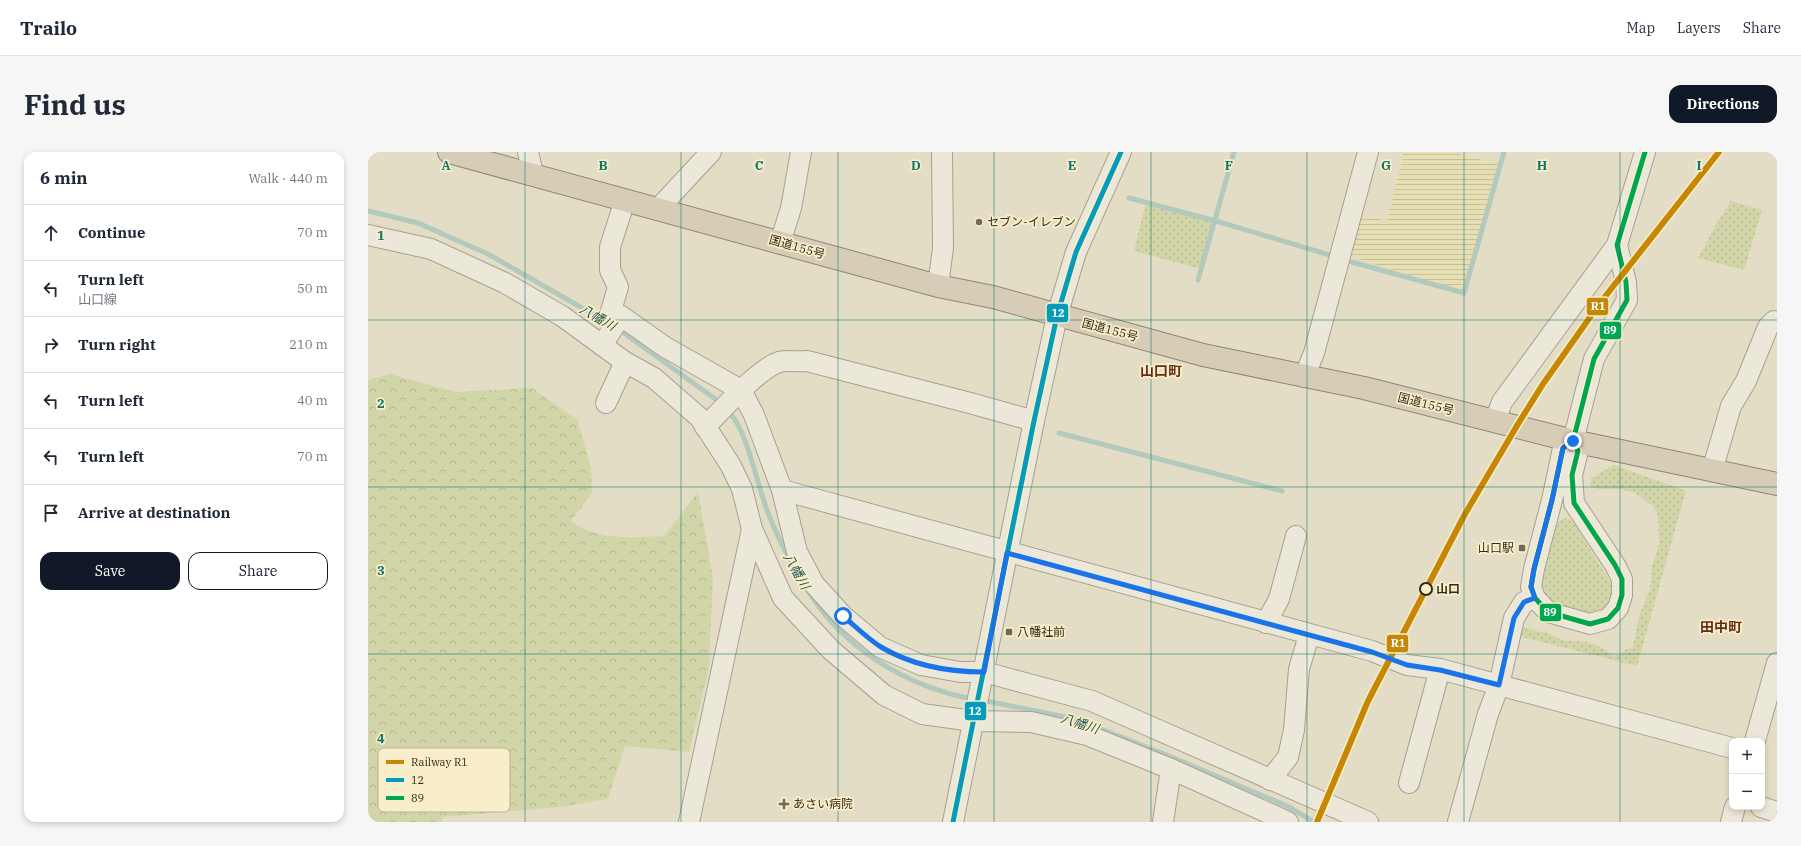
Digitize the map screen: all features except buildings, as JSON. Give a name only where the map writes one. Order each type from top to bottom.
[{"type":"highway","name":"国道155号","points":[[449,152],[938,286],[993,297],[1057,316],[1203,355],[1304,377],[1364,388],[1573,441],[1777,484]]},
{"type":"street","points":[[528,152],[533,174]]},
{"type":"street","points":[[658,209],[711,152]]},
{"type":"street","points":[[780,243],[791,208],[801,152]]},
{"type":"street","points":[[938,286],[943,248],[942,152]]},
{"type":"street","points":[[953,822],[973,717],[1057,316],[1076,252],[1121,152]]},
{"type":"street","points":[[1304,377],[1316,346],[1368,152]]},
{"type":"street","points":[[1495,421],[1502,402],[1617,245],[1645,152]]},
{"type":"street","points":[[625,200],[610,247],[610,270],[618,287],[611,311],[619,318],[736,395],[754,415],[782,490],[797,552],[814,584],[843,616],[880,647],[921,665],[1092,701],[1368,822]]},
{"type":"street","points":[[368,234],[431,250],[505,283],[604,342],[625,362],[654,378],[700,418],[710,422],[742,489],[752,529],[783,598],[831,650],[884,695],[922,714],[1031,722],[1087,735],[1171,769],[1266,817],[1288,822]]},
{"type":"street","points":[[1573,441],[1578,451],[1572,476],[1574,503],[1615,565],[1622,579],[1622,594],[1618,608],[1608,619],[1590,624],[1548,612],[1535,598],[1531,587],[1563,448],[1573,441],[1594,359],[1627,300],[1626,282],[1617,245]]},
{"type":"street","points":[[604,342],[619,318]]},
{"type":"street","points":[[1712,471],[1731,406],[1746,381],[1768,327],[1774,321],[1777,322]]},
{"type":"street","points":[[710,422],[736,395],[769,367],[780,362],[807,361],[1034,421]]},
{"type":"street","points":[[606,402],[625,362]]},
{"type":"street","points":[[782,490],[1372,652],[1407,665],[1440,670],[1499,685],[1729,747]]},
{"type":"street","points":[[689,822],[752,529]]},
{"type":"street","points":[[1266,623],[1279,599],[1296,536]]},
{"type":"street","points":[[1458,822],[1488,714],[1499,685],[1514,618],[1524,602],[1535,598]]},
{"type":"street","points":[[1270,780],[1288,757],[1294,730],[1299,669],[1309,635]]},
{"type":"street","points":[[1756,738],[1777,663]]},
{"type":"street","points":[[1409,783],[1440,670]]},
{"type":"street","points":[[1163,822],[1171,769]]},
{"type":"street","points":[[1765,808],[1777,812]]},
{"type":"street","points":[[1731,822],[1735,810]]},
{"type":"shaded area","points":[[1404,152],[1451,152],[1501,165],[1464,293],[1345,255],[1357,214],[1387,221]]},
{"type":"green space","points":[[1731,201],[1762,210],[1744,270],[1698,258],[1718,221]]},
{"type":"green space","points":[[1146,202],[1216,221],[1201,269],[1134,251]]},
{"type":"green space","points":[[390,374],[455,392],[532,388],[577,419],[591,468],[592,493],[571,521],[581,528],[592,532],[616,537],[664,536],[698,492],[713,578],[709,668],[689,752],[625,746],[608,799],[560,807],[510,811],[510,748],[378,748],[378,812],[502,812],[443,817],[442,822],[368,822],[368,380]]},
{"type":"green space","points":[[1614,465],[1686,491],[1637,666],[1518,636],[1521,626],[1547,633],[1562,640],[1586,642],[1598,646],[1613,655],[1621,655],[1626,649],[1633,647],[1639,616],[1650,589],[1652,567],[1659,544],[1658,515],[1652,505],[1635,493],[1621,489],[1598,489],[1590,486],[1591,478]]},
{"type":"green space","points":[[1563,518],[1569,519],[1574,523],[1613,586],[1615,592],[1609,608],[1593,616],[1552,606],[1540,592],[1541,577],[1555,525]]},
{"type":"waterway","points":[[1198,280],[1234,152]]},
{"type":"waterway","points":[[1352,262],[1464,293],[1504,152]]},
{"type":"waterway","points":[[1129,198],[1216,221],[1333,256]]},
{"type":"waterway","name":"八幡川","points":[[368,211],[418,223],[488,254],[610,324]]},
{"type":"waterway","name":"八幡川","points":[[617,328],[722,405]]},
{"type":"waterway","name":"八幡川","points":[[728,411],[741,431],[770,517],[783,547],[795,568]]},
{"type":"waterway","points":[[1059,433],[1282,491]]},
{"type":"waterway","name":"八幡川","points":[[809,592],[823,612],[840,631],[859,648],[880,662],[902,675],[925,685],[973,699]]},
{"type":"waterway","name":"八幡川","points":[[981,700],[1076,719],[1169,756],[1287,806],[1314,822]]},
{"type":"rail line","name":"R1","points":[[1317,822],[1368,701],[1465,514],[1518,424],[1543,384],[1600,303],[1719,152]]},
{"type":"transit line","name":"12","points":[[953,822],[1034,421],[1057,316],[1076,252],[1121,152]]},
{"type":"transit line","name":"89","points":[[1573,441],[1563,448],[1531,587],[1535,598],[1548,612],[1590,624],[1608,619],[1618,608],[1622,595],[1622,579],[1615,565],[1574,503],[1572,475],[1578,451],[1573,441],[1594,359],[1627,300],[1626,282],[1617,245],[1645,152]]},
{"type":"place","name":"セブン-イレブン","points":[[979,222]]},
{"type":"place","name":"山口駅","points":[[1522,548]]},
{"type":"place","name":"山口","points":[[1426,589]]},
{"type":"place","name":"八幡社前","points":[[1009,632]]},
{"type":"place","name":"あさい病院","points":[[784,804]]},
{"type":"district","name":"山口町","points":[[1161,371]]},
{"type":"district","name":"田中町","points":[[1721,627]]},
{"type":"route","points":[[843,616],[880,647],[921,665],[960,672],[984,672],[1007,553],[1372,652],[1407,665],[1440,670],[1499,685],[1514,618],[1524,602],[1535,598],[1531,587],[1534,569],[1552,500],[1563,448],[1573,441]]}]
